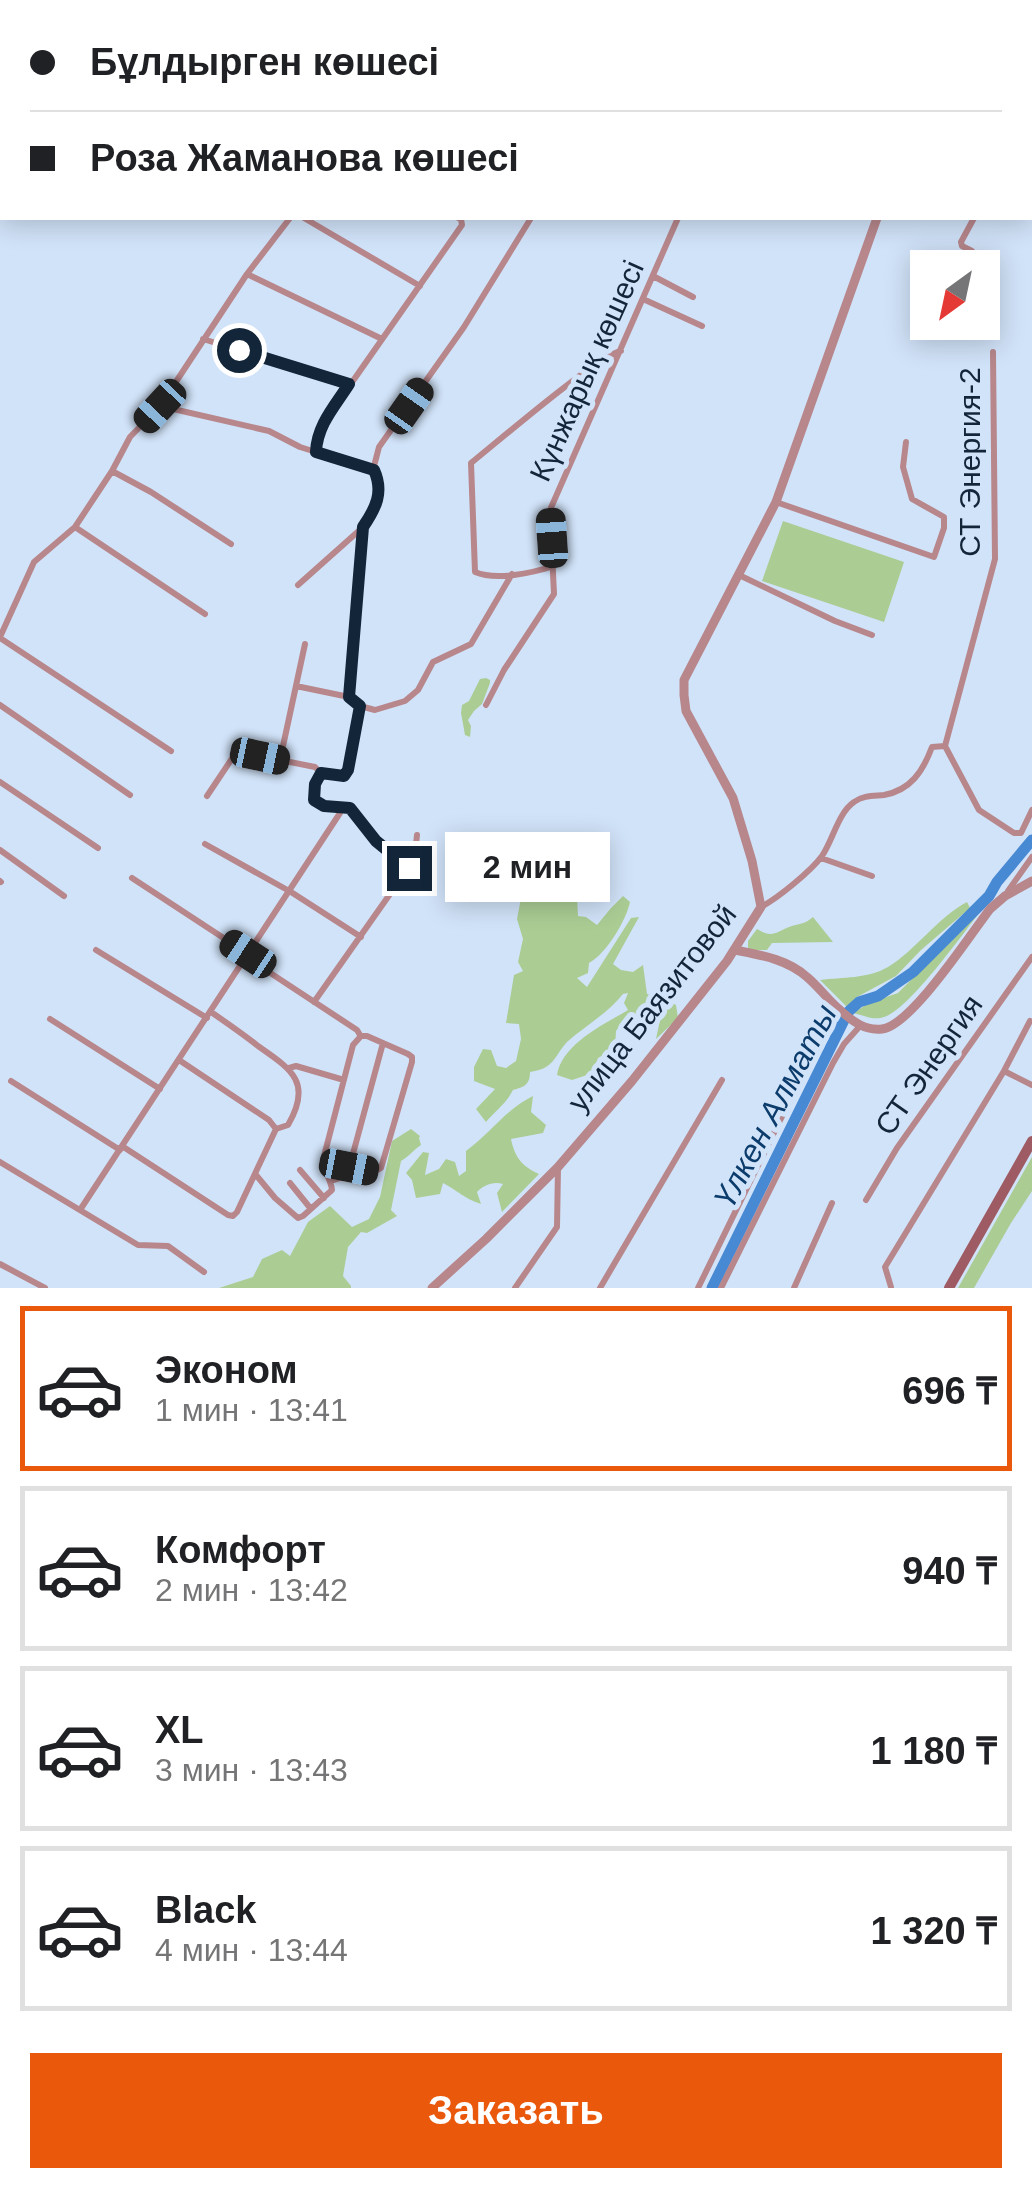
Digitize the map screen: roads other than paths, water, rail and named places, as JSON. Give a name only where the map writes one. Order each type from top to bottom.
[{"type":"main road","points":[[949,1288],[1032,1141]]},
{"type":"street","points":[[171,751],[0,637],[34,562],[75,527],[130,437],[160,406],[246,274],[288,220]]},
{"type":"street","points":[[307,220],[420,286]]},
{"type":"street","points":[[298,586],[363,527],[377,504],[379,481],[374,470],[380,448],[464,327],[529,220]]},
{"type":"street","name":"Күнжарық көшесі","points":[[486,705],[554,594],[550,510],[677,220]]},
{"type":"street","points":[[872,635],[739,575],[776,502],[876,220]]},
{"type":"street","points":[[970,250],[961,242],[973,220]]},
{"type":"street","points":[[316,452],[320,428],[420,286],[460,221]]},
{"type":"street","points":[[246,274],[382,338]]},
{"type":"street","points":[[653,276],[693,297]]},
{"type":"street","points":[[643,299],[702,326]]},
{"type":"street","points":[[202,339],[349,384]]},
{"type":"street","points":[[554,566],[512,574],[484,576],[475,572],[471,464],[583,374],[620,351]]},
{"type":"street","name":"СТ Энергия-2","points":[[946,746],[995,559],[994,352]]},
{"type":"street","points":[[160,406],[268,431],[316,452],[374,470]]},
{"type":"street","points":[[776,502],[934,557],[944,518],[912,499],[903,468],[906,442]]},
{"type":"street","points":[[112,471],[231,544]]},
{"type":"street","points":[[75,527],[204,614]]},
{"type":"street","points":[[349,697],[363,527]]},
{"type":"street","points":[[296,686],[349,697],[360,706],[375,710],[405,700],[418,690],[432,662],[471,644],[512,574]]},
{"type":"street","name":"улица Баязитовой","points":[[432,1288],[558,1167],[735,950],[761,907],[733,798],[686,711],[684,695],[684,680],[739,575]]},
{"type":"street","points":[[280,760],[305,644]]},
{"type":"street","points":[[0,705],[130,795]]},
{"type":"street","points":[[207,796],[240,752],[344,776],[360,706]]},
{"type":"street","points":[[761,907],[821,858],[849,806],[863,797],[902,789],[919,774],[932,747],[946,746],[982,813],[1018,834],[1024,830],[1032,810]]},
{"type":"street","points":[[321,773],[315,784],[314,800],[324,806],[355,811],[376,841],[409,868]]},
{"type":"street","points":[[0,782],[98,848]]},
{"type":"street","points":[[80,1210],[291,892],[340,808]]},
{"type":"street","points":[[314,1002],[409,868],[416,854],[417,834]]},
{"type":"street","points":[[205,844],[291,892],[360,937]]},
{"type":"street","points":[[0,850],[64,896]]},
{"type":"street","points":[[1005,896],[1032,857]]},
{"type":"street","points":[[821,858],[872,876]]},
{"type":"street","points":[[132,878],[361,1036]]},
{"type":"street","points":[[735,950],[772,958],[800,971],[838,1009],[856,1022],[880,1030],[892,1027],[914,1008],[990,909],[1032,881]]},
{"type":"street","points":[[11,1082],[228,1215],[237,1212],[276,1129],[288,1125],[298,1103],[298,1086],[288,1068],[209,1015],[96,950]]},
{"type":"street","name":"СТ Энергия","points":[[866,1200],[897,1148],[1032,956]]},
{"type":"street","points":[[698,1288],[838,1009]]},
{"type":"street","points":[[50,1019],[160,1090]]},
{"type":"street","points":[[893,1288],[885,1267],[1030,1021]]},
{"type":"street","points":[[720,1288],[856,1022]]},
{"type":"street","points":[[331,1181],[340,1178],[349,1167],[374,1172],[381,1168],[412,1062],[408,1054],[361,1036]]},
{"type":"street","points":[[256,1175],[294,1216],[302,1216],[332,1190],[323,1167],[325,1154],[354,1045],[361,1036]]},
{"type":"street","points":[[325,1154],[351,1161],[383,1043]]},
{"type":"street","points":[[179,1060],[270,1120],[276,1129]]},
{"type":"street","points":[[288,1068],[296,1066],[344,1080]]},
{"type":"street","points":[[1004,1071],[1032,1086]]},
{"type":"street","points":[[600,1288],[722,1080]]},
{"type":"street","points":[[0,1162],[138,1245],[168,1246],[204,1272]]},
{"type":"street","points":[[515,1288],[556,1227],[558,1167]]},
{"type":"street","points":[[300,1170],[324,1198]]},
{"type":"street","points":[[290,1183],[312,1209]]},
{"type":"street","points":[[794,1288],[832,1203]]},
{"type":"street","points":[[0,1264],[45,1288]]},
{"type":"waterway","name":"Үлкен Алматы","points":[[712,1288],[848,1012],[913,972],[989,896],[1032,840]]}]
